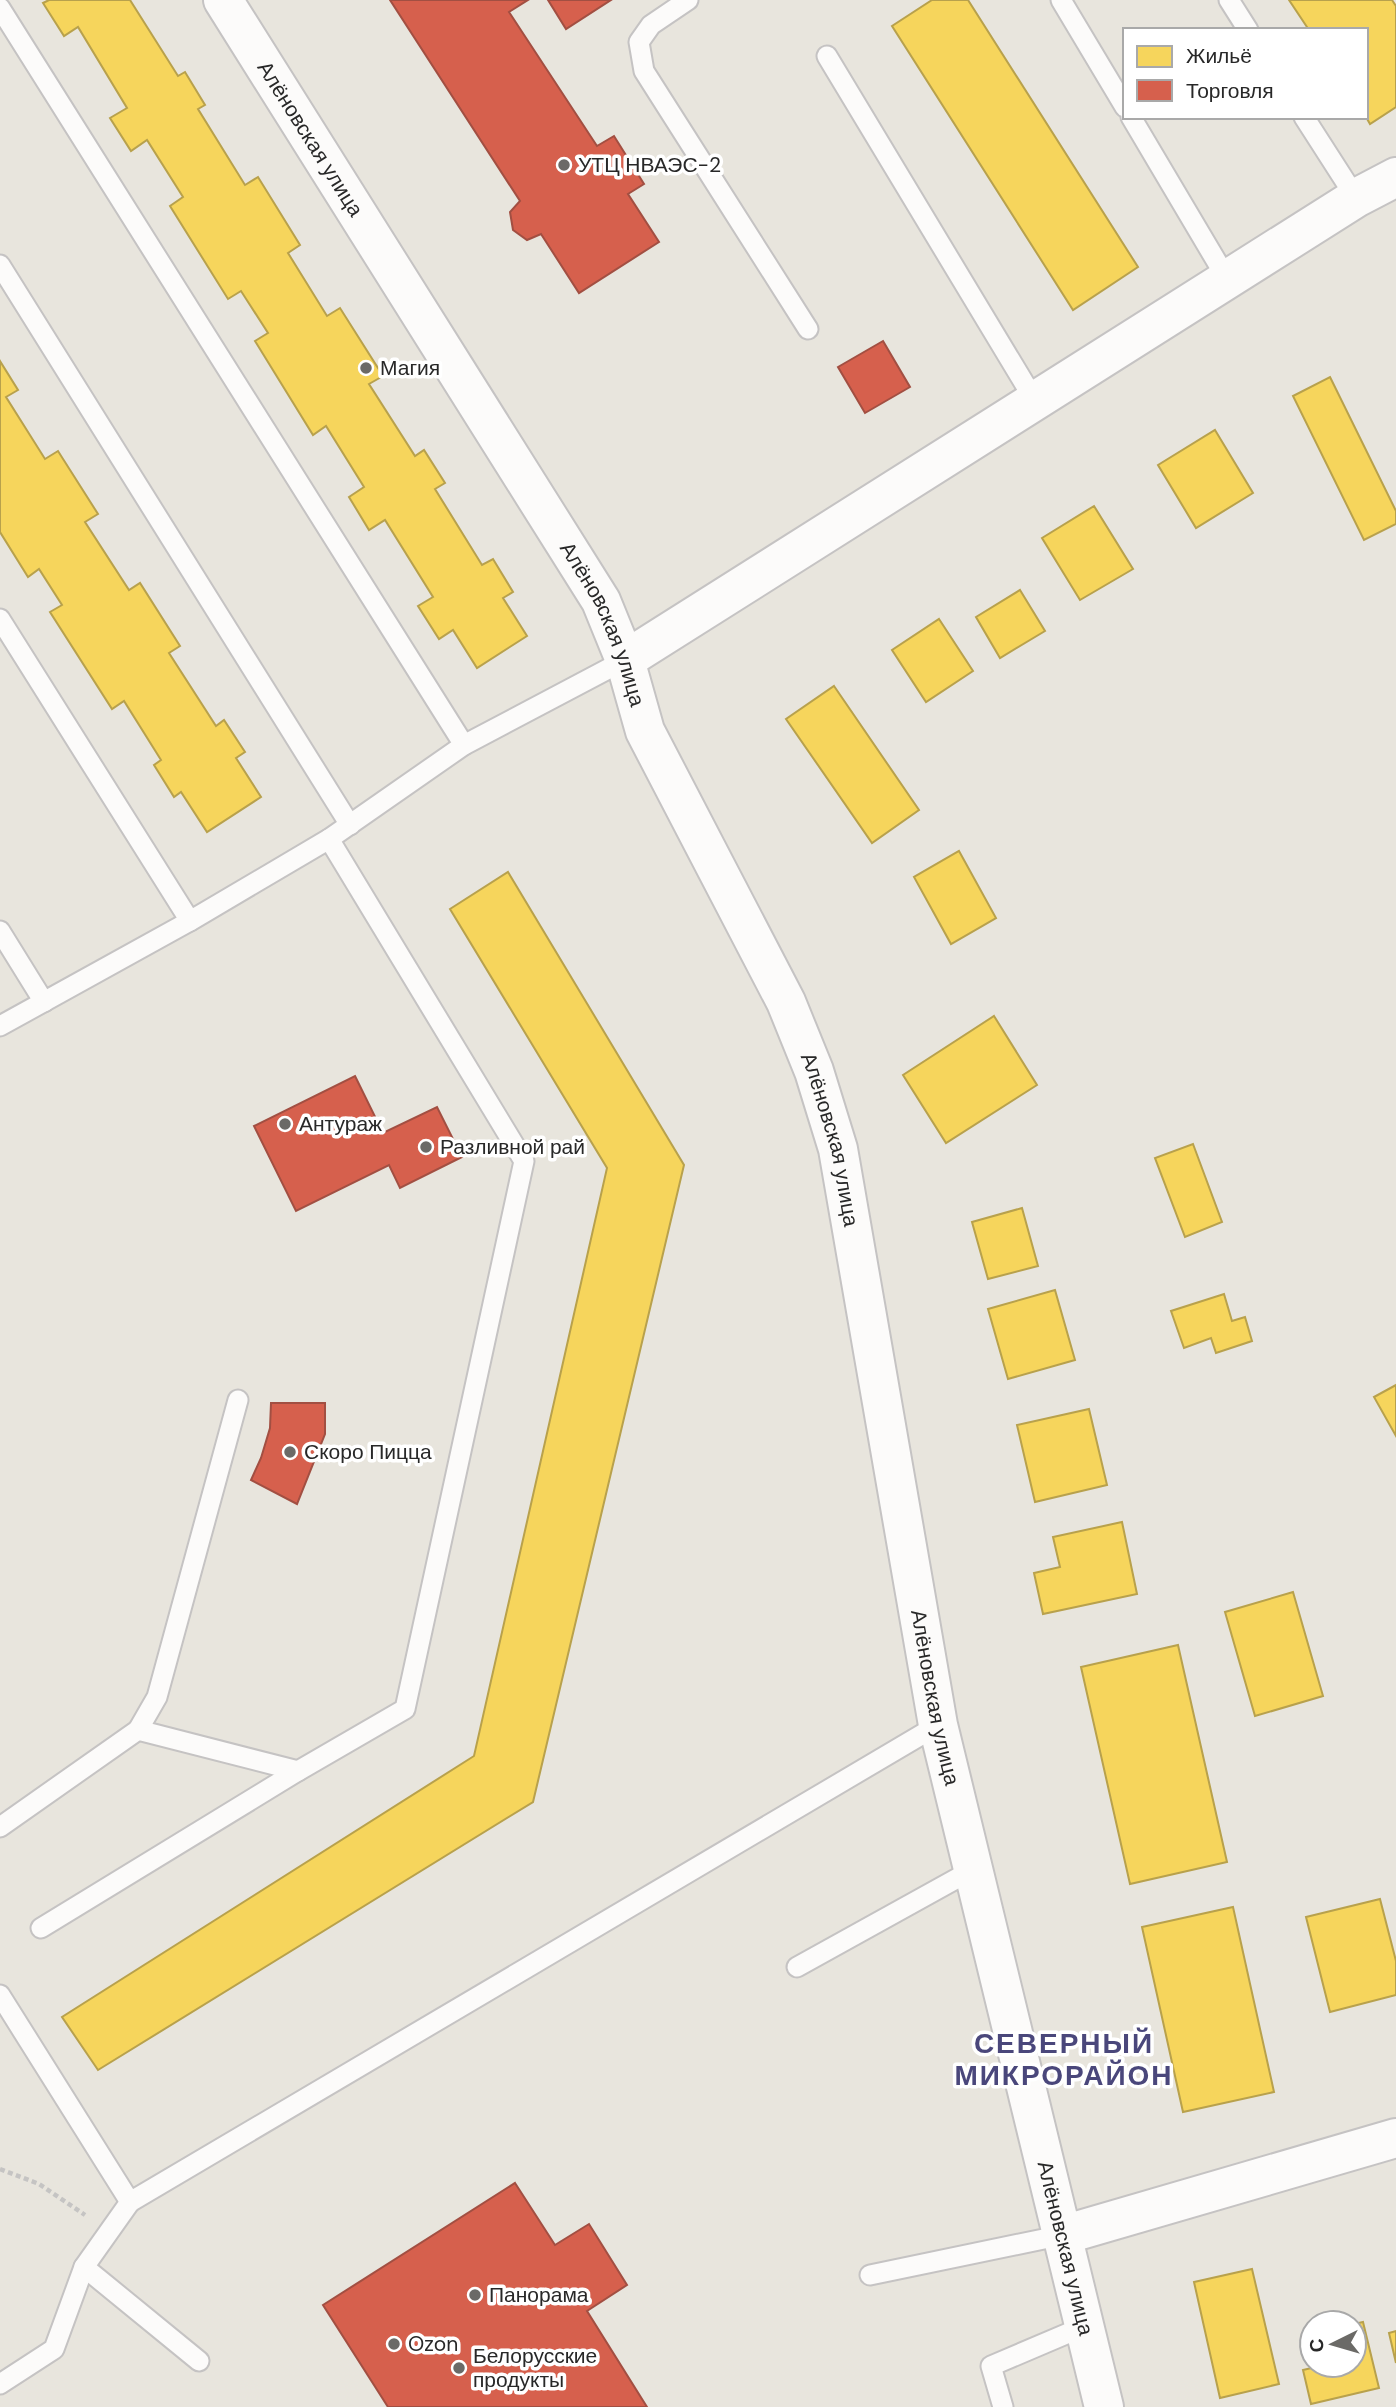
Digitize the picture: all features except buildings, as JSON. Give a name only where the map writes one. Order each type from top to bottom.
[{"type":"street","name":"Алёновская улица","points":[[223,0],[601,601],[625,660],[645,731],[786,1002],[814,1071],[838,1149],[938,1725],[1104,2407]]},
{"type":"street","points":[[625,660],[1356,198],[1396,177]]},
{"type":"street","points":[[1063,2235],[1396,2138]]},
{"type":"lane","points":[[688,0],[651,24],[639,42],[644,71],[808,329]]},
{"type":"lane","points":[[1061,0],[1123,104]]},
{"type":"lane","points":[[1229,0],[1247,28]]},
{"type":"lane","points":[[0,8],[464,745]]},
{"type":"lane","points":[[827,56],[1035,401]]},
{"type":"lane","points":[[1132,119],[1227,279]]},
{"type":"lane","points":[[1305,119],[1356,198]]},
{"type":"lane","points":[[0,265],[351,825]]},
{"type":"lane","points":[[0,619],[190,921]]},
{"type":"lane","points":[[0,1026],[190,921],[329,839],[464,745],[625,660]]},
{"type":"lane","points":[[41,1928],[405,1709],[524,1161],[329,839]]},
{"type":"lane","points":[[0,931],[44,1002]]},
{"type":"lane","points":[[0,1827],[138,1730],[157,1697],[238,1400]]},
{"type":"lane","points":[[0,2384],[54,2349],[84,2267],[130,2202],[938,1725]]},
{"type":"lane","points":[[138,1730],[298,1771]]},
{"type":"lane","points":[[797,1967],[974,1869]]},
{"type":"lane","points":[[0,1995],[130,2202]]},
{"type":"lane","points":[[870,2275],[1063,2235]]},
{"type":"lane","points":[[84,2267],[199,2361]]},
{"type":"lane","points":[[1003,2407],[992,2366],[1085,2326]]},
{"type":"path","points":[[0,2169],[39,2184],[109,2232]]},
{"type":"place","name":"УТЦ НВАЭС-2","points":[[564,165]]},
{"type":"place","name":"Магия","points":[[366,368]]},
{"type":"place","name":"Антураж","points":[[285,1124]]},
{"type":"place","name":"Разливной рай","points":[[426,1147]]},
{"type":"place","name":"Скоро Пицца","points":[[290,1452]]},
{"type":"place","name":"Панорама","points":[[475,2295]]},
{"type":"place","name":"Ozon","points":[[394,2344]]},
{"type":"place","name":"Белорусские продукты","points":[[459,2368]]},
{"type":"district","name":"СЕВЕРНЫЙ МИКРОРАЙОН","points":[[1064,2059]]}]
